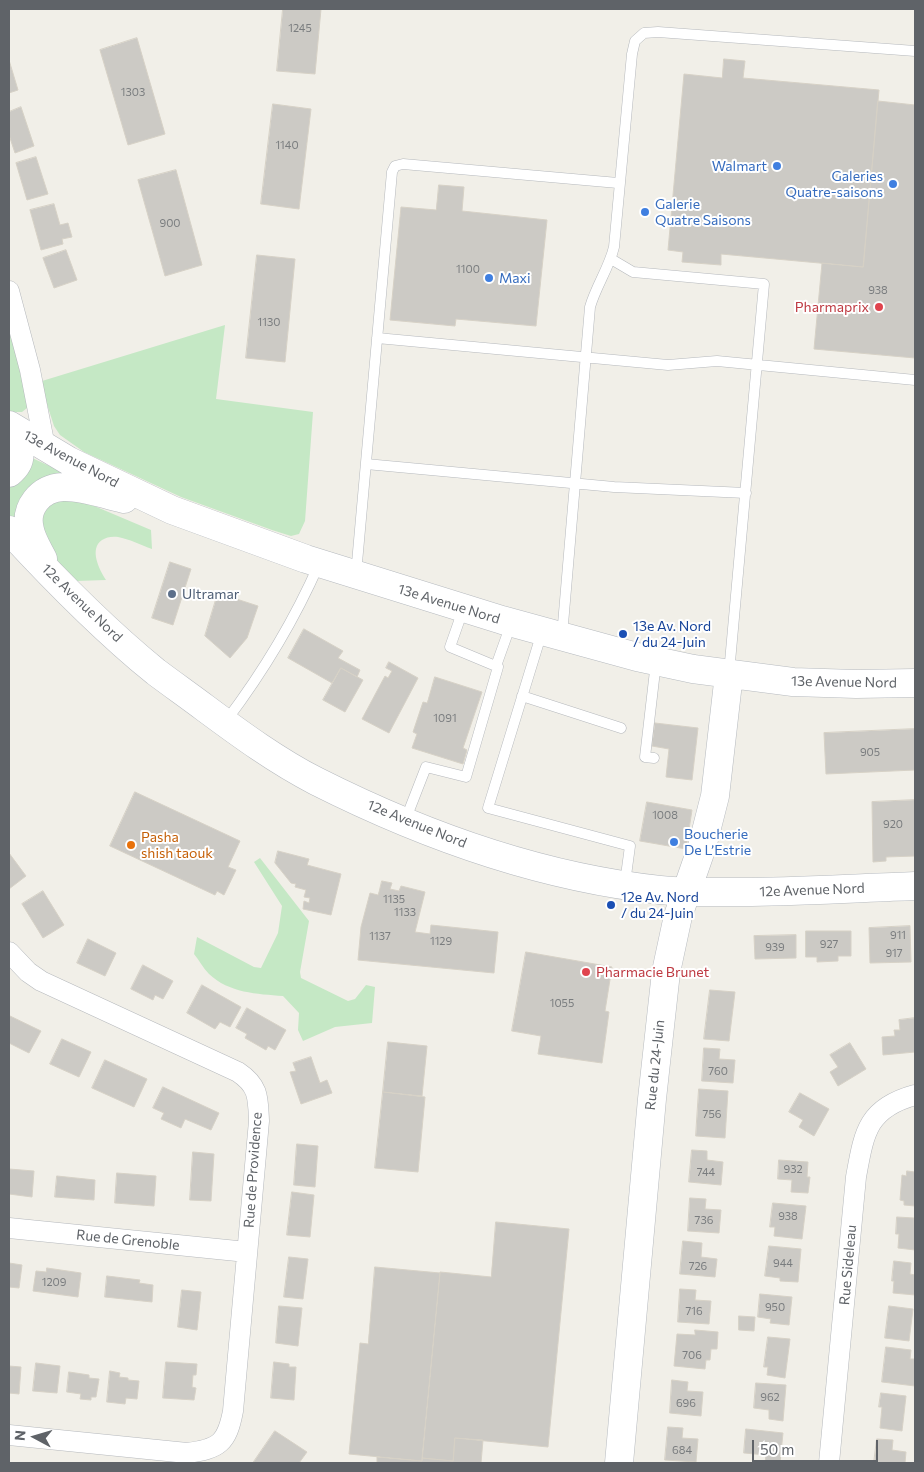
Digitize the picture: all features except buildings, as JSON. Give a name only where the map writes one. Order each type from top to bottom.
[{"type":"main road","name":"13e Avenue Nord","points":[[9,426],[45,447],[172,510],[319,563],[512,623],[656,661],[729,674],[793,682],[915,684]]},
{"type":"main road","points":[[9,426],[20,448],[20,459],[17,467],[9,473]]},
{"type":"main road","points":[[50,574],[29,529],[31,507],[37,497],[45,491],[63,487],[76,488],[172,510]]},
{"type":"main road","name":"12e Avenue Nord","points":[[9,530],[81,605],[156,672],[225,723],[315,780],[405,822],[460,843],[518,861],[589,879],[686,892],[915,886]]},
{"type":"main road","name":"Rue du 24-Juin","points":[[619,1463],[660,1017],[678,916],[702,847],[714,796],[729,674]]},
{"type":"street","points":[[9,291],[30,370],[45,447]]},
{"type":"street","name":"Rue de Providence","points":[[9,952],[28,972],[41,981],[238,1072],[250,1080],[256,1093],[259,1121],[234,1412],[230,1429],[221,1442],[206,1450],[187,1453],[9,1435]]},
{"type":"street","name":"Rue Sideleau","points":[[830,1463],[856,1177],[863,1139],[872,1120],[886,1106],[915,1095]]},
{"type":"street","name":"Rue de Grenoble","points":[[9,1228],[247,1252]]},
{"type":"lane","points":[[625,884],[630,846],[488,808],[522,696],[552,634],[576,483],[590,307],[595,291],[611,260],[614,247],[618,183],[635,41],[644,33],[668,33],[915,51]]},
{"type":"lane","points":[[356,575],[392,172],[395,166],[402,164],[618,183]]},
{"type":"lane","points":[[611,260],[633,272],[764,284],[729,674]]},
{"type":"lane","points":[[377,338],[668,365],[717,360],[915,380]]},
{"type":"lane","points":[[366,464],[614,487],[746,493]]},
{"type":"lane","points":[[225,723],[249,690],[288,628],[319,563]]},
{"type":"lane","points":[[464,608],[450,647],[496,666]]},
{"type":"lane","points":[[405,822],[426,767],[466,777],[498,667],[496,666],[512,623]]},
{"type":"lane","points":[[654,758],[645,757],[656,661]]},
{"type":"lane","points":[[522,696],[621,728]]},
{"type":"green space","points":[[225,325],[216,399],[313,412],[305,521],[299,534],[291,536],[181,497],[84,452],[60,435],[54,426],[42,381]]},
{"type":"green space","points":[[9,326],[27,401],[27,408],[22,412],[12,412],[9,410]]},
{"type":"green space","points":[[30,457],[82,481],[18,525],[9,514],[9,482]]},
{"type":"green space","points":[[73,497],[151,530],[152,549],[122,538],[105,538],[96,548],[96,559],[106,580],[76,581],[48,551],[37,514],[44,502]]},
{"type":"green space","points":[[260,858],[309,921],[300,972],[301,978],[348,1001],[355,999],[366,985],[375,987],[372,1023],[335,1027],[303,1041],[298,1030],[299,1013],[283,996],[244,991],[225,985],[209,974],[194,954],[197,937],[254,967],[261,968],[278,933],[282,906],[254,862]]},
{"type":"place","name":"Walmart","points":[[777,166]]},
{"type":"place","name":"Galeries Quatre-saisons","points":[[893,184]]},
{"type":"place","name":"Galerie Quatre Saisons","points":[[645,212]]},
{"type":"place","name":"Maxi","points":[[489,278]]},
{"type":"place","name":"Pharmaprix","points":[[879,307]]},
{"type":"place","name":"Ultramar","points":[[172,594]]},
{"type":"place","name":"13e Av. Nord / du 24-Juin","points":[[623,634]]},
{"type":"place","name":"Boucherie De L’Estrie","points":[[674,842]]},
{"type":"place","name":"Pasha shish taouk","points":[[131,845]]},
{"type":"place","name":"12e Av. Nord / du 24-Juin","points":[[611,905]]},
{"type":"place","name":"Pharmacie Brunet","points":[[586,972]]}]
